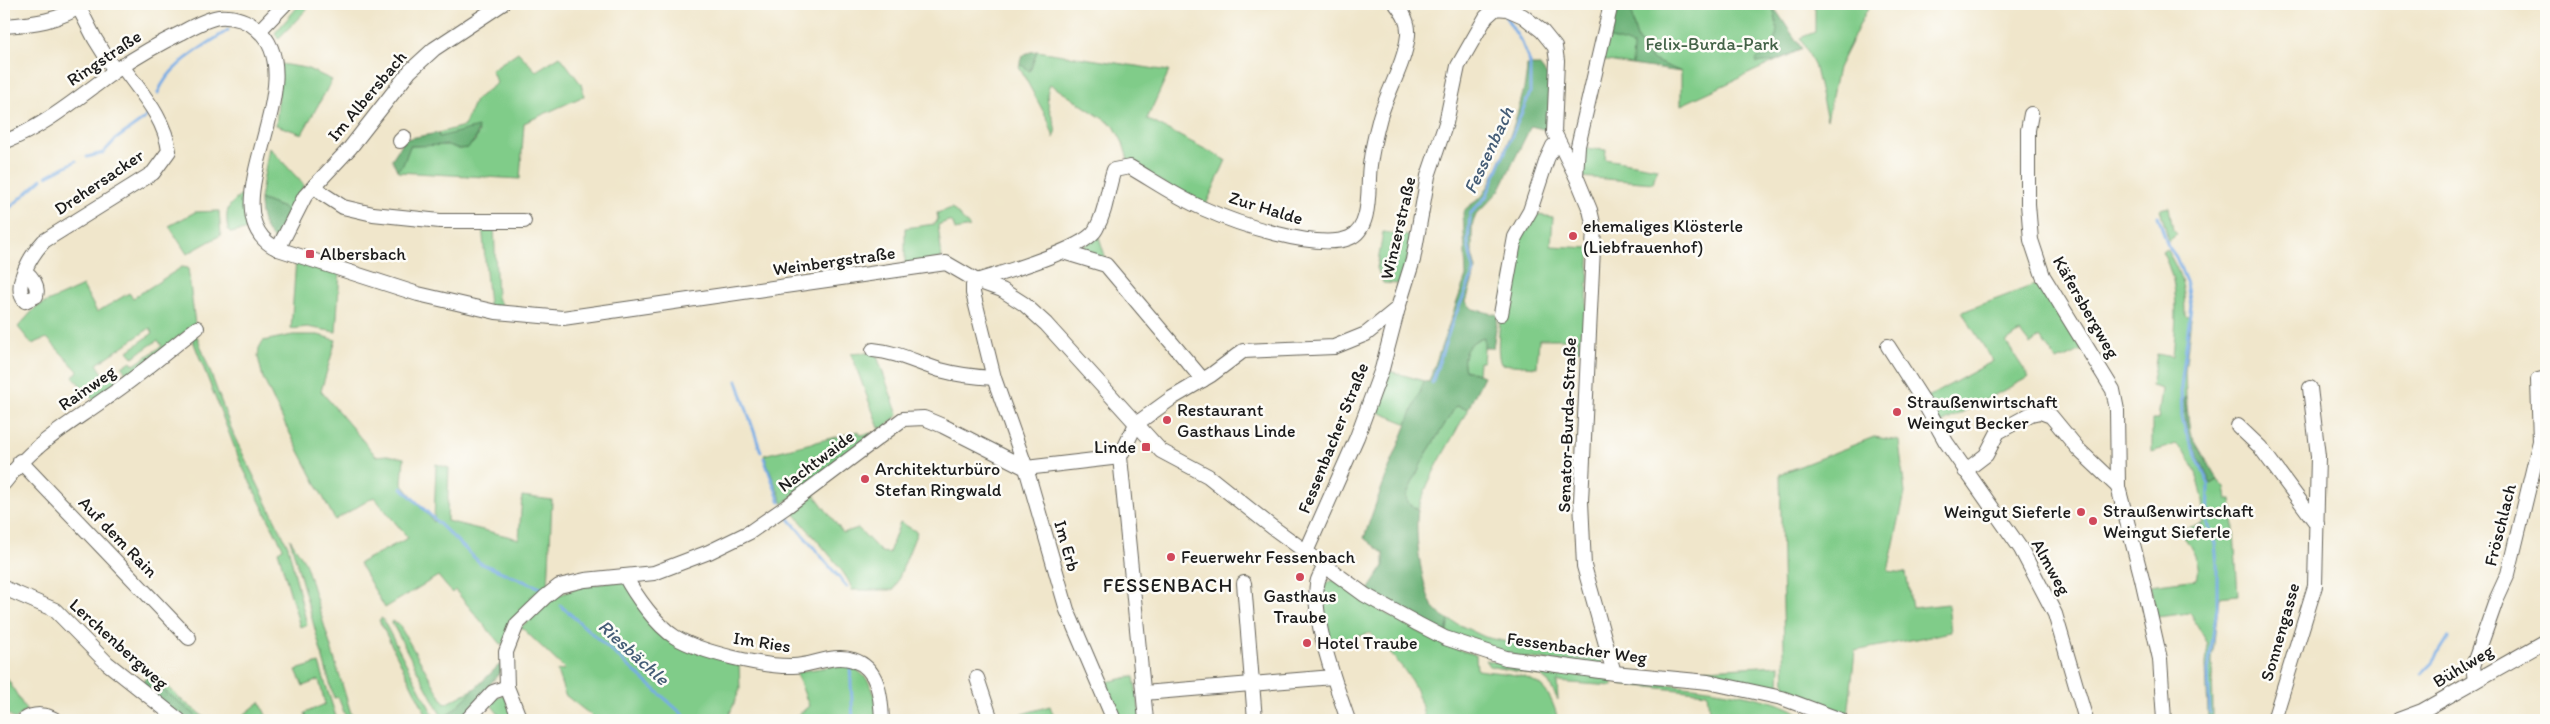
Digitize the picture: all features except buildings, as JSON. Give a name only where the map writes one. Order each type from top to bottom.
[{"type":"street","points":[[259,31],[285,4]]},
{"type":"street","name":"Im Albersbach","points":[[278,249],[305,196],[350,148],[421,60],[502,4]]},
{"type":"street","name":"Zur Halde","points":[[976,280],[1063,252],[1095,232],[1105,209],[1114,170],[1120,168],[1130,167],[1202,208],[1291,238],[1311,241],[1350,238],[1360,226],[1368,205],[1370,167],[1380,117],[1406,48],[1408,25],[1396,4]]},
{"type":"street","name":"Senator-Burda-Straße","points":[[1576,176],[1578,146],[1612,4]]},
{"type":"street","points":[[4,26],[34,24],[59,18],[80,5]]},
{"type":"street","name":"Drehersacker","points":[[25,270],[32,255],[44,242],[153,173],[169,151],[167,135],[162,122],[95,39],[80,5]]},
{"type":"street","name":"Winzerstraße","points":[[1398,308],[1413,260],[1428,176],[1446,123],[1458,66],[1486,17],[1496,6],[1523,16],[1542,32],[1555,47],[1557,61],[1553,123],[1558,142]]},
{"type":"street","name":"Ringstraße","points":[[4,142],[16,138],[68,106],[119,69],[165,40],[218,18],[238,18],[259,31],[270,44],[275,78],[268,122],[254,184],[252,210],[256,231]]},
{"type":"street","name":"Käfersbergweg","points":[[2032,114],[2028,130],[2030,240],[2043,276],[2113,390],[2117,410],[2118,487],[2160,659],[2164,720]]},
{"type":"street","points":[[1501,314],[1515,237],[1530,211],[1547,159],[1553,146],[1558,142],[1578,146]]},
{"type":"street","name":"Senator-Burda-Straße","points":[[1558,142],[1576,176],[1590,210],[1594,227],[1581,501],[1584,566],[1614,674]]},
{"type":"street","points":[[315,185],[323,194],[343,207],[373,214],[440,220],[524,221]]},
{"type":"street","name":"Weinbergstraße","points":[[256,231],[261,238],[278,249],[418,294],[496,312],[563,318],[946,263],[976,280],[1002,290],[1024,304],[1046,324],[1161,451],[1208,476],[1325,566]]},
{"type":"street","points":[[1063,252],[1106,265],[1203,380]]},
{"type":"street","name":"Im Erb","points":[[976,280],[973,285],[973,293],[994,378],[1026,468],[1067,610],[1114,720]]},
{"type":"street","points":[[1146,720],[1120,457],[1136,424],[1243,351],[1334,347],[1366,334],[1398,308]]},
{"type":"street","name":"Fessenbacher Straße","points":[[1306,552],[1364,420],[1382,370],[1398,308]]},
{"type":"street","name":"Rainweg","points":[[4,484],[20,462],[34,448],[107,398],[197,328]]},
{"type":"street","name":"Almweg","points":[[1888,346],[1965,471],[2020,549],[2055,614],[2086,720]]},
{"type":"street","points":[[873,350],[895,353],[940,370],[967,376],[994,378]]},
{"type":"street","name":"Fröschlach","points":[[2475,681],[2473,666],[2497,598],[2508,574],[2536,460],[2540,441],[2538,380],[2546,378]]},
{"type":"street","name":"Sonnengasse","points":[[2274,720],[2315,586],[2318,456],[2310,388]]},
{"type":"street","points":[[1965,471],[1986,455],[1998,432],[2031,414],[2040,412],[2051,416],[2079,450],[2118,487]]},
{"type":"street","name":"Nachtwaide","points":[[520,720],[507,687],[506,652],[517,624],[558,586],[585,580],[654,573],[709,552],[750,532],[903,418],[924,418],[944,426],[1026,468]]},
{"type":"street","points":[[2238,426],[2260,446],[2317,524]]},
{"type":"street","points":[[1026,468],[1120,457]]},
{"type":"street","name":"Auf dem Rain","points":[[20,462],[188,638]]},
{"type":"street","points":[[1325,566],[1318,581],[1316,594],[1318,610],[1333,677],[1348,720]]},
{"type":"street","name":"Fessenbacher Weg","points":[[1325,566],[1392,611],[1445,638],[1506,658],[1614,674],[1708,682],[1782,698],[1841,720]]},
{"type":"street","name":"Im Ries","points":[[625,576],[646,606],[674,637],[711,652],[782,666],[795,666],[836,659],[852,660],[871,673],[877,683],[881,696],[882,720]]},
{"type":"street","points":[[1244,583],[1256,720]]},
{"type":"street","name":"Lerchenbergweg","points":[[4,588],[55,610],[107,663],[179,720]]},
{"type":"street","name":"Bühlweg","points":[[2398,720],[2422,711],[2546,640]]},
{"type":"street","points":[[1144,693],[1333,677]]},
{"type":"street","points":[[977,678],[991,720]]},
{"type":"street","points":[[467,720],[493,692],[507,687]]},
{"type":"street","points":[[24,720],[30,716],[48,715],[56,720]]},
{"type":"green space","points":[[300,4],[312,4],[278,39],[275,33]]},
{"type":"green space","points":[[1618,4],[1633,4],[1632,16],[1635,31],[1640,45],[1648,56],[1681,72],[1632,65],[1633,45],[1608,38]]},
{"type":"green space","name":"Felix-Burda-Park","points":[[1633,4],[1771,4],[1802,49],[1681,105],[1681,72],[1655,61],[1644,51],[1637,38],[1633,24]]},
{"type":"green space","points":[[1815,4],[1870,4],[1838,68],[1827,120],[1814,64],[1800,38],[1815,32]]},
{"type":"green space","points":[[1773,6],[1802,49],[1775,61],[1757,63],[1756,60],[1775,39],[1777,28]]},
{"type":"green space","points":[[1608,38],[1634,45],[1632,65],[1602,60]]},
{"type":"green space","points":[[1037,51],[1169,71],[1147,119],[1226,160],[1205,207],[1129,163],[1123,143],[1114,126],[1050,84],[1047,99],[1055,126],[1054,138],[1048,120],[1019,67],[1020,64],[1030,71]]},
{"type":"green space","points":[[1037,51],[1030,71],[1020,64],[1021,58],[1025,54]]},
{"type":"green space","points":[[518,52],[536,71],[560,56],[581,84],[584,96],[524,123],[520,179],[398,172],[397,170],[403,164],[410,146],[448,145],[459,149],[468,148],[475,141],[479,131],[438,137],[438,133],[464,126],[475,100],[497,83],[491,70]]},
{"type":"green space","points":[[281,64],[306,68],[332,80],[302,134],[276,125]]},
{"type":"green space","points":[[1527,65],[1539,65],[1551,80],[1550,131],[1531,126],[1499,191],[1476,215],[1472,225],[1472,254],[1476,269],[1466,302],[1473,309],[1498,315],[1493,348],[1484,348],[1484,337],[1474,342],[1467,349],[1464,359],[1465,370],[1484,376],[1468,409],[1456,406],[1425,456],[1406,496],[1407,502],[1418,510],[1417,531],[1422,571],[1432,605],[1439,614],[1449,620],[1446,634],[1368,590],[1384,566],[1384,554],[1364,538],[1424,381],[1429,382],[1466,276],[1463,212],[1483,195],[1497,168],[1518,113]]},
{"type":"green space","points":[[478,127],[476,138],[468,148],[459,149],[448,145],[410,146],[403,165],[397,170],[392,159],[405,139],[438,133],[439,137]]},
{"type":"green space","points":[[269,147],[304,185],[291,211],[260,199]]},
{"type":"green space","points":[[1581,148],[1606,150],[1605,159],[1657,168],[1653,183],[1581,177]]},
{"type":"green space","points":[[249,189],[250,229],[231,233],[228,230],[228,210],[233,202]]},
{"type":"green space","points":[[260,199],[291,211],[282,230],[274,240],[267,231],[263,221]]},
{"type":"green space","points":[[2169,207],[2173,230],[2177,234],[2169,241],[2160,209]]},
{"type":"green space","points":[[952,208],[970,227],[955,230],[953,223],[948,221],[938,225],[942,258],[905,265],[905,228],[935,224],[938,219],[937,213]]},
{"type":"green space","points":[[219,211],[221,235],[187,254],[169,226],[195,212]]},
{"type":"green space","points":[[1532,214],[1553,217],[1551,246],[1590,248],[1584,351],[1577,350],[1578,339],[1539,339],[1537,367],[1501,364],[1498,341],[1502,306],[1512,255],[1517,241]]},
{"type":"green space","points":[[482,224],[494,224],[497,298],[503,307],[489,306]]},
{"type":"green space","points":[[1383,232],[1414,237],[1400,284],[1383,283],[1377,268]]},
{"type":"green space","points":[[1098,234],[1107,262],[1077,252]]},
{"type":"green space","points":[[2166,249],[2181,281],[2185,316],[2191,318],[2185,372],[2186,396],[2184,397],[2187,433],[2211,484],[2218,480],[2225,488],[2227,499],[2232,499],[2238,595],[2219,597],[2212,661],[2213,716],[2208,717],[2206,664],[2208,644],[2190,613],[2157,617],[2150,585],[2197,579],[2198,565],[2194,553],[2181,529],[2203,524],[2204,516],[2203,498],[2198,479],[2186,454],[2176,444],[2152,452],[2152,419],[2158,419],[2162,389],[2151,386],[2157,354],[2173,357],[2175,329],[2175,290],[2162,252]]},
{"type":"green space","points":[[296,259],[340,271],[336,332],[307,327],[291,329]]},
{"type":"green space","points":[[182,267],[188,268],[195,324],[95,402],[73,377],[78,371],[47,338],[32,344],[18,327],[36,307],[83,286],[97,312],[129,293],[133,298]],"holes":[[[150,328],[153,333],[128,351],[133,357],[158,340],[162,346],[134,365],[131,361],[122,367],[126,373],[118,378],[113,373],[106,378],[97,364]]]},
{"type":"green space","points":[[2042,282],[2084,349],[2057,361],[2040,337],[2030,345],[2020,332],[2006,342],[2029,377],[1938,425],[1926,398],[1993,361],[1962,312]]},
{"type":"green space","points":[[293,335],[318,335],[336,340],[321,391],[376,456],[387,455],[404,458],[402,484],[434,522],[436,464],[449,468],[447,521],[519,539],[522,496],[552,500],[548,589],[505,643],[500,644],[455,590],[452,593],[438,576],[385,608],[359,563],[408,538],[374,497],[335,520],[263,378],[258,357],[259,348],[263,341]]},
{"type":"green space","points":[[197,336],[234,436],[288,546],[307,625],[300,627],[278,551],[283,548],[241,464],[192,338]]},
{"type":"green space","points":[[1485,337],[1483,362],[1479,362],[1478,374],[1465,370],[1464,358],[1467,349],[1474,341]]},
{"type":"green space","points":[[876,353],[898,415],[884,428],[879,428],[851,354]]},
{"type":"green space","points":[[1386,370],[1424,381],[1408,424],[1373,410]]},
{"type":"green space","points":[[2186,396],[2190,433],[2218,480],[2211,484],[2187,433],[2184,397]]},
{"type":"green space","points":[[1456,406],[1468,409],[1434,471],[1418,510],[1407,502],[1406,496],[1425,456]]},
{"type":"green space","points":[[859,431],[860,435],[873,433],[783,504],[764,455]]},
{"type":"green space","points":[[1874,437],[1899,441],[1905,493],[1888,571],[1906,573],[1912,608],[1948,604],[1951,632],[1855,651],[1848,717],[1785,693],[1780,474]]},
{"type":"green space","points":[[814,494],[843,533],[858,528],[881,552],[889,553],[900,522],[917,532],[894,590],[852,590],[843,572],[792,510]]},
{"type":"green space","points":[[290,539],[305,562],[353,720],[347,720],[338,697],[334,698]]},
{"type":"green space","points":[[623,580],[661,629],[739,662],[740,689],[728,718],[730,720],[597,720],[565,695],[557,671],[565,669],[521,627],[554,597],[580,587]]},
{"type":"green space","points":[[1333,580],[1393,618],[1444,645],[1476,655],[1477,670],[1530,679],[1547,693],[1558,720],[1425,720],[1422,705],[1412,682],[1398,662],[1370,633],[1331,645],[1324,617],[1323,585]]},
{"type":"green space","points":[[382,618],[436,720],[429,720],[379,620]]},
{"type":"green space","points":[[1449,620],[1485,637],[1583,659],[1589,658],[1601,645],[1604,655],[1601,664],[1596,666],[1519,657],[1446,634]]},
{"type":"green space","points":[[391,621],[398,623],[445,704],[478,687],[443,719]]},
{"type":"green space","points":[[1485,660],[1557,673],[1610,677],[1613,686],[1557,682],[1558,700],[1549,683],[1541,676],[1489,666]]},
{"type":"green space","points":[[319,663],[337,720],[307,720],[305,713],[325,704],[319,680],[303,686],[296,670]]},
{"type":"green space","points":[[500,664],[501,671],[461,720],[443,720]]},
{"type":"green space","points":[[847,664],[863,675],[872,687],[879,720],[792,720],[809,706],[796,672]]},
{"type":"green space","points":[[1780,665],[1779,688],[1777,690],[1734,680],[1707,678],[1706,669]]},
{"type":"green space","points":[[154,672],[179,698],[208,720],[202,720],[147,677]]},
{"type":"green space","points":[[4,673],[26,710],[15,720],[4,710]]},
{"type":"green space","points":[[1134,676],[1141,720],[1117,720],[1102,683]]},
{"type":"green space","points":[[147,677],[202,720],[185,720],[138,686]]},
{"type":"green space","points":[[1626,680],[1694,687],[1750,696],[1774,702],[1794,710],[1806,720],[1710,720],[1707,693],[1621,684]]},
{"type":"green space","points":[[504,694],[514,720],[503,720],[489,702]]},
{"type":"green space","points":[[260,702],[268,720],[237,720]]},
{"type":"green space","points":[[1050,706],[1055,720],[1001,720]]},
{"type":"waterway","name":"Fessenbach","points":[[1432,383],[1452,323],[1474,272],[1468,243],[1470,214],[1486,197],[1530,93],[1530,63],[1522,43],[1505,16]]},
{"type":"waterway","points":[[158,93],[170,73],[188,57],[228,30]]},
{"type":"waterway","points":[[87,157],[103,153],[116,139],[144,119],[149,112]]},
{"type":"waterway","points":[[47,176],[76,161]]},
{"type":"waterway","points":[[4,213],[42,179]]},
{"type":"waterway","points":[[2158,216],[2168,246],[2176,257],[2187,284],[2191,305],[2181,387],[2182,417],[2186,433],[2209,485],[2208,523],[2215,544],[2217,564],[2217,607],[2208,671],[2210,713]]},
{"type":"waterway","points":[[737,381],[761,452]]},
{"type":"waterway","points":[[764,458],[780,502]]},
{"type":"waterway","points":[[402,488],[480,563],[543,589]]},
{"type":"waterway","name":"Riesbächle","points":[[785,514],[847,587]]},
{"type":"waterway","name":"Riesbächle","points":[[560,605],[689,720]]},
{"type":"waterway","points":[[2421,674],[2433,662],[2448,638]]},
{"type":"waterway","name":"Riesbächle","points":[[850,665],[853,720]]},
{"type":"place","name":"ehemaliges Klösterle (Liebfrauenhof)","points":[[1573,236]]},
{"type":"place","name":"Albersbach","points":[[310,254]]},
{"type":"place","name":"Straußenwirtschaft Weingut Becker","points":[[1897,412]]},
{"type":"place","name":"Restaurant Gasthaus Linde","points":[[1167,420]]},
{"type":"place","name":"Linde","points":[[1146,447]]},
{"type":"place","name":"Architekturbüro Stefan Ringwald","points":[[865,479]]},
{"type":"place","name":"Weingut Sieferle","points":[[2081,512]]},
{"type":"place","name":"Straußenwirtschaft Weingut Sieferle","points":[[2093,521]]},
{"type":"place","name":"Feuerwehr Fessenbach","points":[[1171,557]]},
{"type":"place","name":"Gasthaus Traube","points":[[1300,577]]},
{"type":"place","name":"Hotel Traube","points":[[1307,643]]},
{"type":"district","name":"FESSENBACH","points":[[1168,585]]}]
